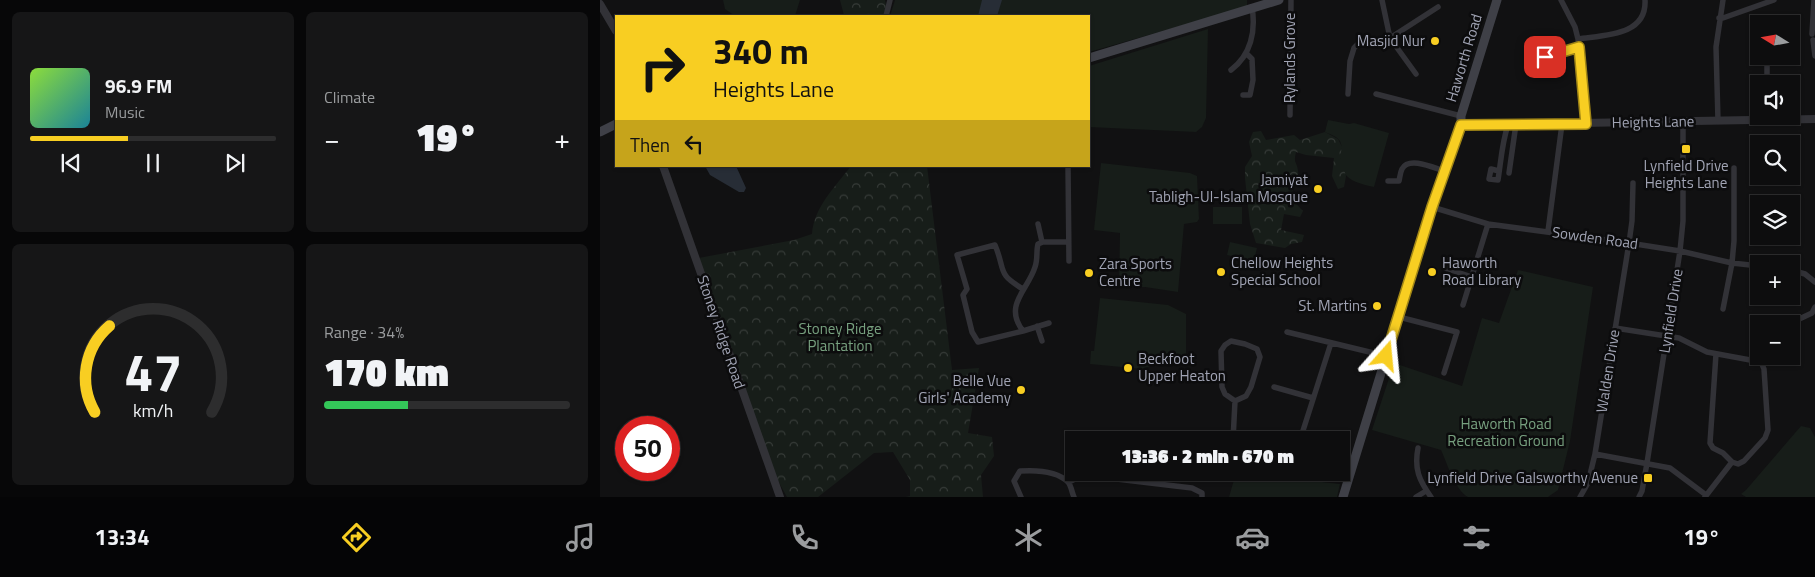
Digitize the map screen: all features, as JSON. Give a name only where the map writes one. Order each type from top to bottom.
[{"type":"main road","points":[[1090,58],[1279,0]]},
{"type":"main road","name":"Haworth Road","points":[[1343,497],[1497,0]]},
{"type":"main road","points":[[600,132],[615,124]]},
{"type":"street","points":[[886,15],[890,0]]},
{"type":"street","name":"Rylands Grove","points":[[1290,115],[1291,0]]},
{"type":"street","points":[[1382,0],[1390,38],[1416,74]]},
{"type":"street","points":[[1561,0],[1575,26],[1578,39],[1586,124]]},
{"type":"street","points":[[1578,39],[1626,31],[1636,26],[1643,15],[1645,0]]},
{"type":"street","points":[[1718,121],[1716,47],[1723,0]]},
{"type":"street","points":[[1719,18],[1774,0]]},
{"type":"street","points":[[1814,0],[1813,37],[1815,56]]},
{"type":"street","points":[[600,4],[615,30]]},
{"type":"street","points":[[1231,70],[1247,54],[1254,28],[1252,8]]},
{"type":"street","points":[[1348,94],[1350,62],[1354,48],[1360,42],[1390,38],[1438,8]]},
{"type":"street","points":[[1542,54],[1545,57],[1579,47]]},
{"type":"street","points":[[1243,95],[1250,95],[1253,80],[1252,59],[1247,54]]},
{"type":"street","points":[[1376,94],[1461,120]]},
{"type":"street","name":"Heights Lane","points":[[1461,120],[1512,124],[1586,124],[1750,119]]},
{"type":"street","name":"Heights Lane","points":[[1800,119],[1815,120]]},
{"type":"street","name":"Lynfield Drive","points":[[1639,497],[1647,463],[1680,251],[1683,122]]},
{"type":"street","points":[[1500,171],[1504,136],[1512,124]]},
{"type":"street","points":[[1509,173],[1512,124]]},
{"type":"street","points":[[1548,231],[1562,124]]},
{"type":"street","points":[[1388,181],[1402,182],[1400,171],[1409,164],[1416,163],[1444,171]]},
{"type":"street","name":"Stoney Ridge Road","points":[[663,167],[770,474],[780,497]]},
{"type":"street","points":[[1068,167],[1069,261]]},
{"type":"street","points":[[1722,309],[1732,263],[1734,241],[1734,168]]},
{"type":"street","name":"Walden Drive","points":[[1580,497],[1588,483],[1595,454],[1630,243],[1633,183]]},
{"type":"street","name":"Sowden Road","points":[[1432,207],[1488,224],[1630,243],[1750,265]]},
{"type":"street","points":[[1038,224],[1042,242]]},
{"type":"street","points":[[1463,305],[1488,224]]},
{"type":"street","points":[[1023,330],[1018,325],[1015,305],[1035,266],[1038,244],[1042,242],[1068,242]]},
{"type":"street","points":[[1023,289],[1009,280],[1002,272],[1000,256],[995,245],[957,256],[967,288],[962,295],[972,332],[978,342],[1049,323]]},
{"type":"street","points":[[1449,260],[1446,269],[1472,277]]},
{"type":"street","points":[[1800,273],[1815,282]]},
{"type":"street","points":[[1800,319],[1812,313],[1815,307]]},
{"type":"street","points":[[1399,317],[1457,332],[1444,373]]},
{"type":"street","points":[[1037,326],[1042,341]]},
{"type":"street","points":[[1615,328],[1679,338],[1699,349],[1746,360],[1758,360],[1764,365],[1768,430],[1765,438],[1744,461],[1738,464],[1732,462],[1723,453],[1713,448],[1710,443],[1716,354]]},
{"type":"street","points":[[1286,332],[1386,356]]},
{"type":"street","points":[[1231,341],[1257,349],[1260,357],[1251,387],[1246,396],[1235,401],[1225,394],[1222,386],[1221,351],[1225,344],[1231,341]]},
{"type":"street","points":[[1303,431],[1331,342]]},
{"type":"street","points":[[1274,387],[1313,398]]},
{"type":"street","points":[[1233,431],[1235,401]]},
{"type":"street","points":[[1418,448],[1415,462],[1418,474],[1431,497]]},
{"type":"street","points":[[1595,454],[1670,468],[1706,496],[1732,462]]},
{"type":"street","points":[[1350,463],[1354,464]]},
{"type":"street","points":[[1021,497],[1014,481],[1020,471],[1030,470],[1054,474],[1068,482],[1074,497]]},
{"type":"street","points":[[1068,482],[1083,475],[1192,488],[1202,493],[1202,497]]},
{"type":"street","points":[[1416,497],[1426,491]]},
{"type":"green space","points":[[723,0],[800,0],[795,15],[734,15],[725,9]]},
{"type":"green space","points":[[840,0],[885,0],[888,15],[844,15]]},
{"type":"green space","points":[[895,0],[1247,0],[1247,7],[1090,52],[1090,15],[890,15]]},
{"type":"green space","points":[[1208,29],[1206,118],[1202,127],[1196,132],[1090,127],[1090,66]]},
{"type":"green space","points":[[1328,120],[1349,124],[1354,123],[1389,133],[1374,187],[1355,181],[1342,170],[1340,142],[1336,137],[1325,132]]},
{"type":"green space","points":[[1261,131],[1266,140],[1294,135],[1300,140],[1325,132],[1338,139],[1342,147],[1340,157],[1346,176],[1344,187],[1338,189],[1332,176],[1334,158],[1296,152],[1295,161],[1298,168],[1298,177],[1292,194],[1296,204],[1303,211],[1300,217],[1284,214],[1281,230],[1304,235],[1302,242],[1291,244],[1285,248],[1256,243],[1250,224],[1245,167],[1252,156],[1249,142],[1253,132]]},
{"type":"green space","points":[[1101,163],[1190,173],[1197,176],[1199,219],[1197,222],[1184,224],[1178,292],[1145,287],[1119,287],[1120,233],[1094,230]]},
{"type":"green space","name":"Stoney Ridge Plantation","points":[[850,167],[927,167],[952,370],[979,368],[968,433],[992,437],[994,456],[981,475],[983,497],[906,497],[910,496],[910,480],[893,452],[874,453],[818,497],[787,497],[776,477],[699,258],[794,240],[812,234],[821,206]]},
{"type":"green space","points":[[1213,207],[1242,207],[1242,224],[1213,224]]},
{"type":"green space","points":[[1230,242],[1257,248],[1254,261],[1227,255]]},
{"type":"green space","name":"Haworth Road Recreation Ground","points":[[1518,270],[1593,287],[1570,441],[1558,490],[1548,497],[1468,497],[1459,489],[1441,450],[1372,430],[1394,363],[1462,386],[1482,318],[1499,323]]},
{"type":"green space","points":[[1100,298],[1168,305],[1186,314],[1186,360],[1160,362],[1143,369],[1090,364],[1091,351],[1094,351]]},
{"type":"green space","points":[[1801,426],[1810,428],[1815,437],[1815,497],[1746,497],[1741,494],[1746,490]]},
{"type":"green space","points":[[1234,481],[1312,481],[1340,484],[1337,497],[1229,497]]},
{"type":"shaded area","points":[[982,0],[1002,0],[997,15],[978,15]]},
{"type":"shaded area","points":[[706,167],[736,167],[746,188],[744,192],[739,192],[710,175]]},
{"type":"place","name":"Masjid Nur","points":[[1435,41]]},
{"type":"place","name":"Lynfield Drive Heights Lane","points":[[1686,149]]},
{"type":"place","name":"Jamiyat Tabligh-Ul-Islam Mosque","points":[[1318,189]]},
{"type":"place","name":"Chellow Heights Special School","points":[[1221,272]]},
{"type":"place","name":"Haworth Road Library","points":[[1432,272]]},
{"type":"place","name":"Zara Sports Centre","points":[[1089,273]]},
{"type":"place","name":"St. Martins","points":[[1377,306]]},
{"type":"place","name":"Beckfoot Upper Heaton","points":[[1128,368]]},
{"type":"place","name":"Belle Vue Girls' Academy","points":[[1021,390]]},
{"type":"place","name":"Lynfield Drive Galsworthy Avenue","points":[[1648,478]]},
{"type":"route","points":[[1386,356],[1432,207],[1461,125],[1586,124],[1579,47],[1545,57]]}]
